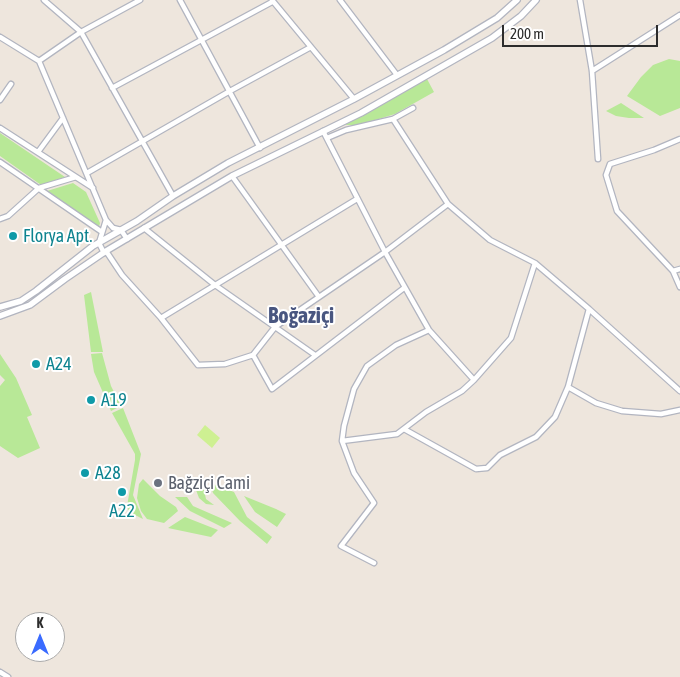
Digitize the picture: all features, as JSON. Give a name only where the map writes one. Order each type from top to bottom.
[{"type":"main road","points":[[0,307],[21,300],[36,292],[99,243],[228,163],[397,75],[497,18],[517,0]]},
{"type":"main road","points":[[0,316],[30,305],[105,252],[232,176],[361,113],[492,38],[521,16],[536,0]]},
{"type":"street","points":[[44,0],[81,32],[173,196]]},
{"type":"street","points":[[180,0],[260,148]]},
{"type":"street","points":[[340,0],[397,75]]},
{"type":"street","points":[[579,0],[592,71],[598,159]]},
{"type":"street","points":[[39,61],[81,32],[137,1]]},
{"type":"street","points":[[112,88],[272,1],[354,99]]},
{"type":"street","points":[[592,71],[680,15]]},
{"type":"street","points":[[0,37],[39,61],[106,220],[113,228],[121,230],[127,238]]},
{"type":"street","points":[[87,173],[311,47]]},
{"type":"street","points":[[0,100],[11,84]]},
{"type":"street","points":[[327,138],[346,130],[393,119],[413,108]]},
{"type":"street","points":[[38,152],[63,118]]},
{"type":"street","points":[[393,119],[448,204],[490,240],[535,263],[590,309],[680,391]]},
{"type":"street","points":[[0,128],[93,188]]},
{"type":"street","points":[[324,131],[357,199],[404,288],[429,330],[474,380]]},
{"type":"street","points":[[680,139],[654,150],[610,164],[606,175],[616,211],[672,271],[680,287]]},
{"type":"street","points":[[0,162],[102,232]]},
{"type":"street","points":[[232,176],[319,297]]},
{"type":"street","points":[[0,219],[8,216],[39,188],[76,177]]},
{"type":"street","points":[[161,318],[357,199]]},
{"type":"street","points":[[106,220],[99,243],[122,275],[161,318],[198,365],[225,364],[252,355],[275,327],[385,252],[448,204]]},
{"type":"street","points":[[144,228],[215,285],[314,356]]},
{"type":"street","points":[[342,441],[397,434],[426,412],[462,391],[474,380],[511,338],[535,263]]},
{"type":"street","points":[[672,271],[680,269]]},
{"type":"street","points":[[252,355],[272,389],[404,288]]},
{"type":"street","points":[[404,429],[476,469],[487,468],[500,455],[536,437],[555,417],[568,388],[590,309]]},
{"type":"street","points":[[374,564],[341,546],[374,503],[354,473],[342,441],[344,426],[354,390],[367,366],[396,345],[429,330]]},
{"type":"street","points":[[568,388],[596,403],[622,412],[661,414],[680,410]]},
{"type":"street","points":[[0,672],[8,677]]},
{"type":"green space","points":[[669,59],[680,61],[680,108],[660,116],[627,96],[653,65]]},
{"type":"green space","points":[[427,79],[434,92],[395,114],[359,125],[345,125]]},
{"type":"green space","points":[[621,103],[644,118],[616,116],[606,111]]},
{"type":"green space","points":[[0,133],[65,177],[41,185],[0,156]]},
{"type":"green space","points":[[73,183],[86,192],[100,223],[99,227],[47,191]]},
{"type":"green space","points":[[91,292],[103,352],[91,352],[84,295]]},
{"type":"green space","points":[[102,353],[111,386],[121,406],[111,411],[94,372],[91,354]]},
{"type":"green space","points":[[0,354],[16,378],[32,415],[27,417],[40,448],[18,458],[0,446],[0,386],[5,380],[0,375]]},
{"type":"green space","points":[[123,408],[141,454],[133,495],[143,519],[129,512],[127,506],[135,454],[112,413]]},
{"type":"green space","points":[[205,425],[220,438],[212,448],[197,435]]},
{"type":"green space","points":[[198,478],[202,481],[206,499],[214,505],[206,504],[199,498],[196,490]]},
{"type":"green space","points":[[143,479],[160,496],[176,507],[178,511],[164,523],[147,519],[141,511],[137,498],[139,484]]},
{"type":"green space","points":[[210,483],[234,492],[247,517],[272,537],[267,544],[240,521],[213,493]]},
{"type":"green space","points":[[244,496],[286,514],[277,527],[255,512]]},
{"type":"green space","points":[[175,497],[187,497],[193,506],[232,523],[224,528],[190,511]]},
{"type":"green space","points":[[185,517],[218,530],[211,537],[168,528]]},
{"type":"place","name":"Florya Apt.","points":[[13,236]]},
{"type":"place","name":"A24","points":[[36,364]]},
{"type":"place","name":"A19","points":[[91,400]]},
{"type":"place","name":"A28","points":[[85,473]]},
{"type":"place","name":"Bağziçi Cami","points":[[158,483]]},
{"type":"place","name":"A22","points":[[122,492]]},
{"type":"district","name":"Boğaziçi","points":[[301,316]]}]
